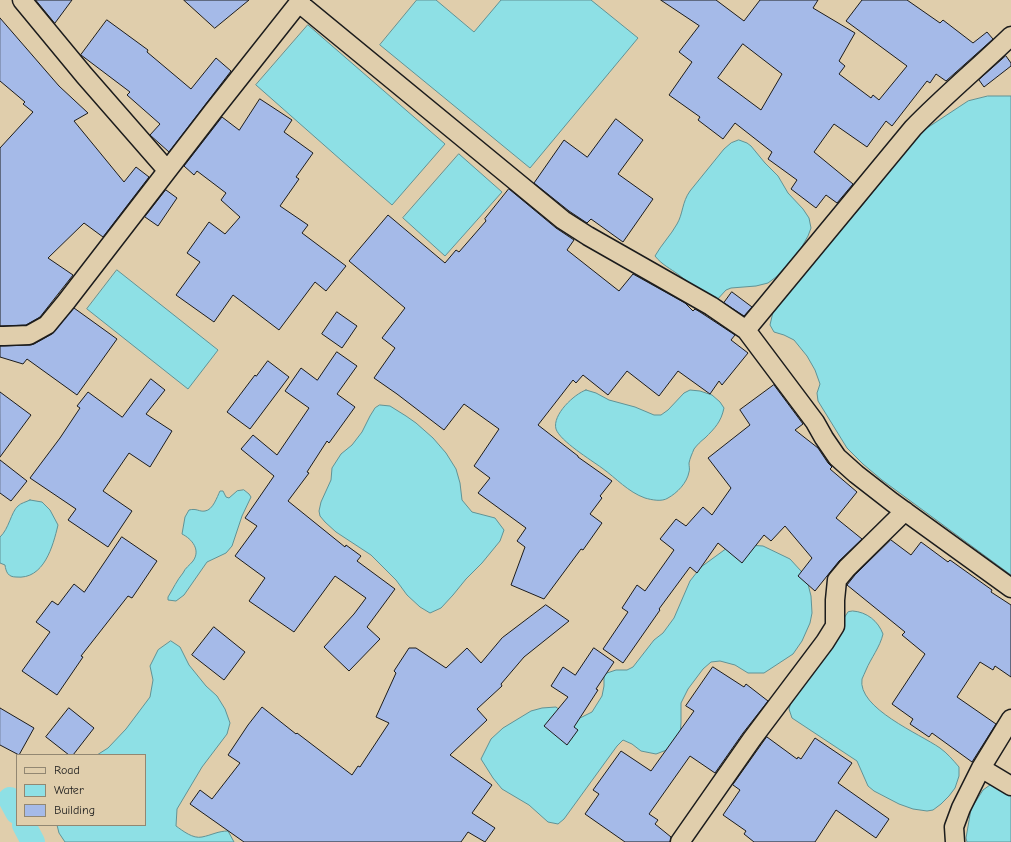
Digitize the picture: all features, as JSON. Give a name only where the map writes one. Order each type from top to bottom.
[{"type":"street","points":[[22,0],[89,81],[167,170]]},
{"type":"street","points":[[0,336],[29,335],[47,325],[300,1],[562,220],[711,306],[746,330],[815,422],[837,458],[905,511],[1011,588]]},
{"type":"street","points":[[746,330],[913,128],[1011,36]]},
{"type":"street","points":[[680,842],[757,733],[825,642],[835,626],[834,600],[838,580],[847,568],[905,511]]},
{"type":"street","points":[[956,842],[954,826],[961,808],[981,768],[1011,719]]},
{"type":"street","points":[[981,768],[1011,786]]},
{"type":"water","points":[[417,0],[436,0],[474,32],[501,0],[591,0],[638,38],[530,168],[380,45]]},
{"type":"water","points":[[308,25],[445,144],[392,205],[256,85]]},
{"type":"water","points":[[988,96],[1011,96],[1011,575],[882,480],[847,448],[818,401],[817,393],[820,384],[815,370],[807,356],[794,340],[774,332],[770,325],[773,312],[799,278],[861,207],[912,143],[927,128],[968,101]]},
{"type":"water","points":[[739,140],[751,146],[778,176],[788,193],[809,218],[811,228],[800,250],[776,277],[768,283],[726,290],[715,302],[663,264],[655,256],[677,224],[687,195],[724,149],[731,143]]},
{"type":"water","points":[[459,154],[502,192],[445,256],[403,218]]},
{"type":"water","points":[[117,270],[218,350],[188,389],[87,309]]},
{"type":"water","points":[[586,390],[596,393],[609,400],[635,407],[654,415],[661,415],[668,410],[684,393],[690,390],[700,391],[712,395],[724,408],[721,417],[712,431],[694,449],[690,458],[688,476],[684,484],[668,498],[663,500],[654,500],[645,498],[628,489],[602,468],[569,445],[559,434],[556,429],[557,418],[570,400]]},
{"type":"water","points":[[380,405],[390,406],[416,423],[433,438],[446,453],[456,469],[460,483],[462,500],[472,512],[495,518],[504,530],[500,541],[482,563],[441,608],[430,613],[420,607],[407,595],[396,580],[371,555],[336,532],[320,516],[319,511],[321,502],[331,480],[332,468],[341,454],[352,445],[362,432],[375,408]]},
{"type":"water","points":[[244,490],[251,497],[242,516],[232,546],[226,553],[207,562],[184,595],[176,601],[168,600],[168,597],[185,570],[193,561],[196,553],[196,549],[192,542],[182,534],[185,517],[189,510],[208,510],[214,503],[220,491],[223,491],[226,497],[229,498],[237,491]]},
{"type":"water","points":[[30,500],[42,502],[50,510],[58,525],[50,551],[46,560],[40,567],[34,573],[26,576],[13,577],[8,574],[5,565],[0,563],[0,537],[6,530],[18,506]]},
{"type":"water","points":[[747,545],[763,546],[790,559],[807,580],[811,596],[812,613],[810,623],[802,641],[793,654],[764,673],[748,673],[735,665],[720,661],[711,662],[703,669],[688,689],[681,703],[680,737],[672,748],[656,754],[641,751],[632,744],[623,740],[617,746],[564,819],[558,824],[548,822],[529,805],[502,789],[481,759],[491,739],[503,728],[531,711],[542,708],[556,707],[566,715],[578,719],[592,712],[602,696],[604,674],[616,670],[627,670],[633,667],[654,640],[663,633],[674,618],[690,581],[701,567],[727,548]]},
{"type":"water","points":[[853,611],[863,613],[875,621],[883,634],[862,679],[863,690],[869,700],[879,710],[905,728],[940,748],[948,754],[959,767],[959,776],[955,788],[941,804],[933,810],[927,811],[913,809],[899,804],[874,791],[868,786],[857,761],[792,718],[789,709],[792,699],[848,612]]},
{"type":"water","points":[[171,641],[180,647],[189,665],[206,686],[217,696],[225,709],[230,723],[227,734],[202,767],[177,809],[176,826],[195,837],[228,831],[234,842],[65,842],[59,833],[57,826],[146,826],[146,754],[99,754],[108,748],[126,729],[150,697],[153,680],[150,666],[158,650]]},
{"type":"water","points":[[997,784],[1011,790],[1011,842],[967,842],[966,838],[971,809],[983,790],[990,785]]},
{"type":"building","points":[[36,0],[72,0],[55,23]]},
{"type":"building","points":[[184,0],[249,0],[215,28]]},
{"type":"building","points":[[661,0],[716,0],[744,21],[760,0],[818,0],[813,8],[855,33],[839,61],[845,66],[839,74],[871,98],[873,95],[879,100],[907,66],[846,21],[862,0],[907,0],[940,23],[943,20],[973,43],[987,32],[993,39],[946,81],[936,74],[930,83],[927,81],[892,126],[886,121],[867,147],[834,124],[814,152],[853,184],[837,203],[826,195],[816,208],[791,189],[797,180],[768,159],[772,152],[735,123],[723,139],[698,120],[700,117],[669,95],[692,62],[679,52],[699,26]],"holes":[[[743,44],[782,74],[761,110],[718,78]]]},
{"type":"building","points":[[0,18],[59,86],[88,113],[74,121],[124,182],[136,167],[149,177],[103,237],[84,223],[48,258],[73,275],[40,317],[26,325],[0,326],[0,148],[33,112],[23,104],[25,102],[0,81]]},
{"type":"building","points":[[107,20],[148,50],[147,52],[191,89],[216,58],[231,71],[169,152],[150,135],[160,124],[127,95],[130,92],[81,55]]},
{"type":"building","points":[[1006,56],[1011,63],[1011,66],[984,87],[979,80]]},
{"type":"building","points":[[260,99],[292,120],[284,132],[313,153],[296,177],[299,179],[280,206],[308,225],[302,233],[346,266],[326,291],[315,282],[279,330],[233,295],[214,322],[176,295],[200,262],[187,253],[209,222],[225,234],[240,217],[221,200],[226,193],[197,171],[194,175],[184,166],[222,117],[239,130]]},
{"type":"building","points":[[616,119],[643,140],[618,174],[653,199],[623,242],[591,219],[587,223],[569,211],[534,183],[564,140],[587,157]]},
{"type":"building","points":[[509,189],[556,228],[574,240],[567,250],[619,291],[633,274],[685,303],[693,311],[695,309],[735,335],[731,340],[748,353],[722,385],[719,381],[710,394],[678,371],[659,396],[627,371],[608,395],[583,375],[576,383],[573,380],[538,425],[578,457],[612,481],[600,496],[602,498],[590,514],[602,523],[583,550],[581,549],[544,599],[511,585],[525,547],[517,541],[526,528],[478,493],[490,478],[474,466],[499,429],[464,404],[444,430],[374,378],[395,348],[382,338],[405,308],[349,261],[388,215],[445,263],[456,250],[459,252],[486,221],[485,219]]},
{"type":"building","points":[[166,190],[177,198],[158,226],[145,217]]},
{"type":"building","points":[[732,292],[752,307],[744,316],[724,303]]},
{"type":"building","points":[[74,308],[117,339],[77,395],[27,359],[23,364],[0,357],[0,346],[30,345],[52,334]]},
{"type":"building","points":[[337,312],[357,326],[342,348],[322,334]]},
{"type":"building","points":[[337,352],[357,366],[337,394],[355,407],[329,443],[327,441],[307,472],[309,473],[288,501],[345,547],[346,545],[361,556],[357,561],[395,589],[367,627],[380,639],[349,671],[324,647],[354,614],[366,598],[335,576],[294,632],[249,601],[265,578],[235,556],[257,526],[245,518],[274,476],[241,449],[253,435],[277,455],[309,408],[285,391],[301,368],[317,380]]},
{"type":"building","points":[[268,361],[289,377],[250,429],[227,412],[255,375],[256,376]]},
{"type":"building","points":[[151,379],[165,390],[146,414],[172,431],[150,467],[129,453],[103,491],[132,511],[108,547],[68,520],[76,509],[30,478],[60,438],[80,408],[77,406],[88,392],[122,417]]},
{"type":"building","points":[[774,385],[803,424],[795,430],[818,448],[832,467],[830,469],[857,492],[836,518],[862,539],[839,561],[815,591],[798,576],[812,558],[785,526],[771,541],[764,535],[742,563],[718,543],[697,573],[690,567],[659,609],[660,610],[623,663],[603,649],[628,612],[622,608],[637,585],[645,591],[674,550],[660,539],[676,519],[686,526],[703,507],[712,515],[731,488],[708,458],[750,425],[740,410]]},
{"type":"building","points":[[0,392],[31,415],[0,457]]},
{"type":"building","points":[[0,460],[27,481],[11,501],[0,493]]},
{"type":"building","points":[[122,537],[157,561],[132,598],[128,596],[81,656],[83,657],[57,695],[22,671],[50,632],[36,622],[52,601],[58,605],[74,584],[84,592]]},
{"type":"building","points":[[891,540],[911,555],[921,542],[948,562],[950,560],[992,590],[991,592],[1011,605],[1011,677],[995,666],[993,670],[980,662],[957,697],[996,724],[972,762],[932,733],[929,737],[910,724],[913,719],[892,704],[925,654],[902,635],[905,632],[847,585],[855,575]]},
{"type":"building","points":[[546,605],[569,621],[524,657],[501,684],[502,686],[477,709],[487,720],[450,755],[492,785],[472,813],[495,828],[485,842],[468,832],[461,842],[244,842],[190,804],[200,790],[212,799],[240,763],[228,755],[262,707],[352,775],[358,766],[360,767],[389,723],[376,717],[396,673],[394,671],[409,648],[416,648],[446,668],[467,648],[481,663],[502,638]]},
{"type":"building","points":[[214,627],[245,652],[224,680],[192,655]]},
{"type":"building","points":[[594,648],[614,662],[574,727],[578,730],[567,745],[544,726],[568,697],[551,686],[563,667],[575,675]]},
{"type":"building","points":[[713,667],[744,687],[746,684],[768,701],[715,773],[690,756],[649,814],[658,820],[655,824],[671,837],[670,842],[625,842],[585,814],[599,794],[593,790],[621,751],[651,771],[694,711],[686,706]]},
{"type":"building","points":[[0,708],[34,728],[20,754],[0,745]]},
{"type":"building","points":[[69,708],[94,728],[74,754],[68,754],[46,737]]},
{"type":"building","points":[[767,737],[797,759],[798,757],[801,759],[815,738],[852,763],[838,783],[889,819],[876,838],[836,810],[815,842],[754,842],[744,834],[746,831],[723,815],[740,790],[733,785]]},
{"type":"waterway","points":[[10,799],[16,810]]},
{"type":"waterway","points":[[25,826],[33,842]]}]
